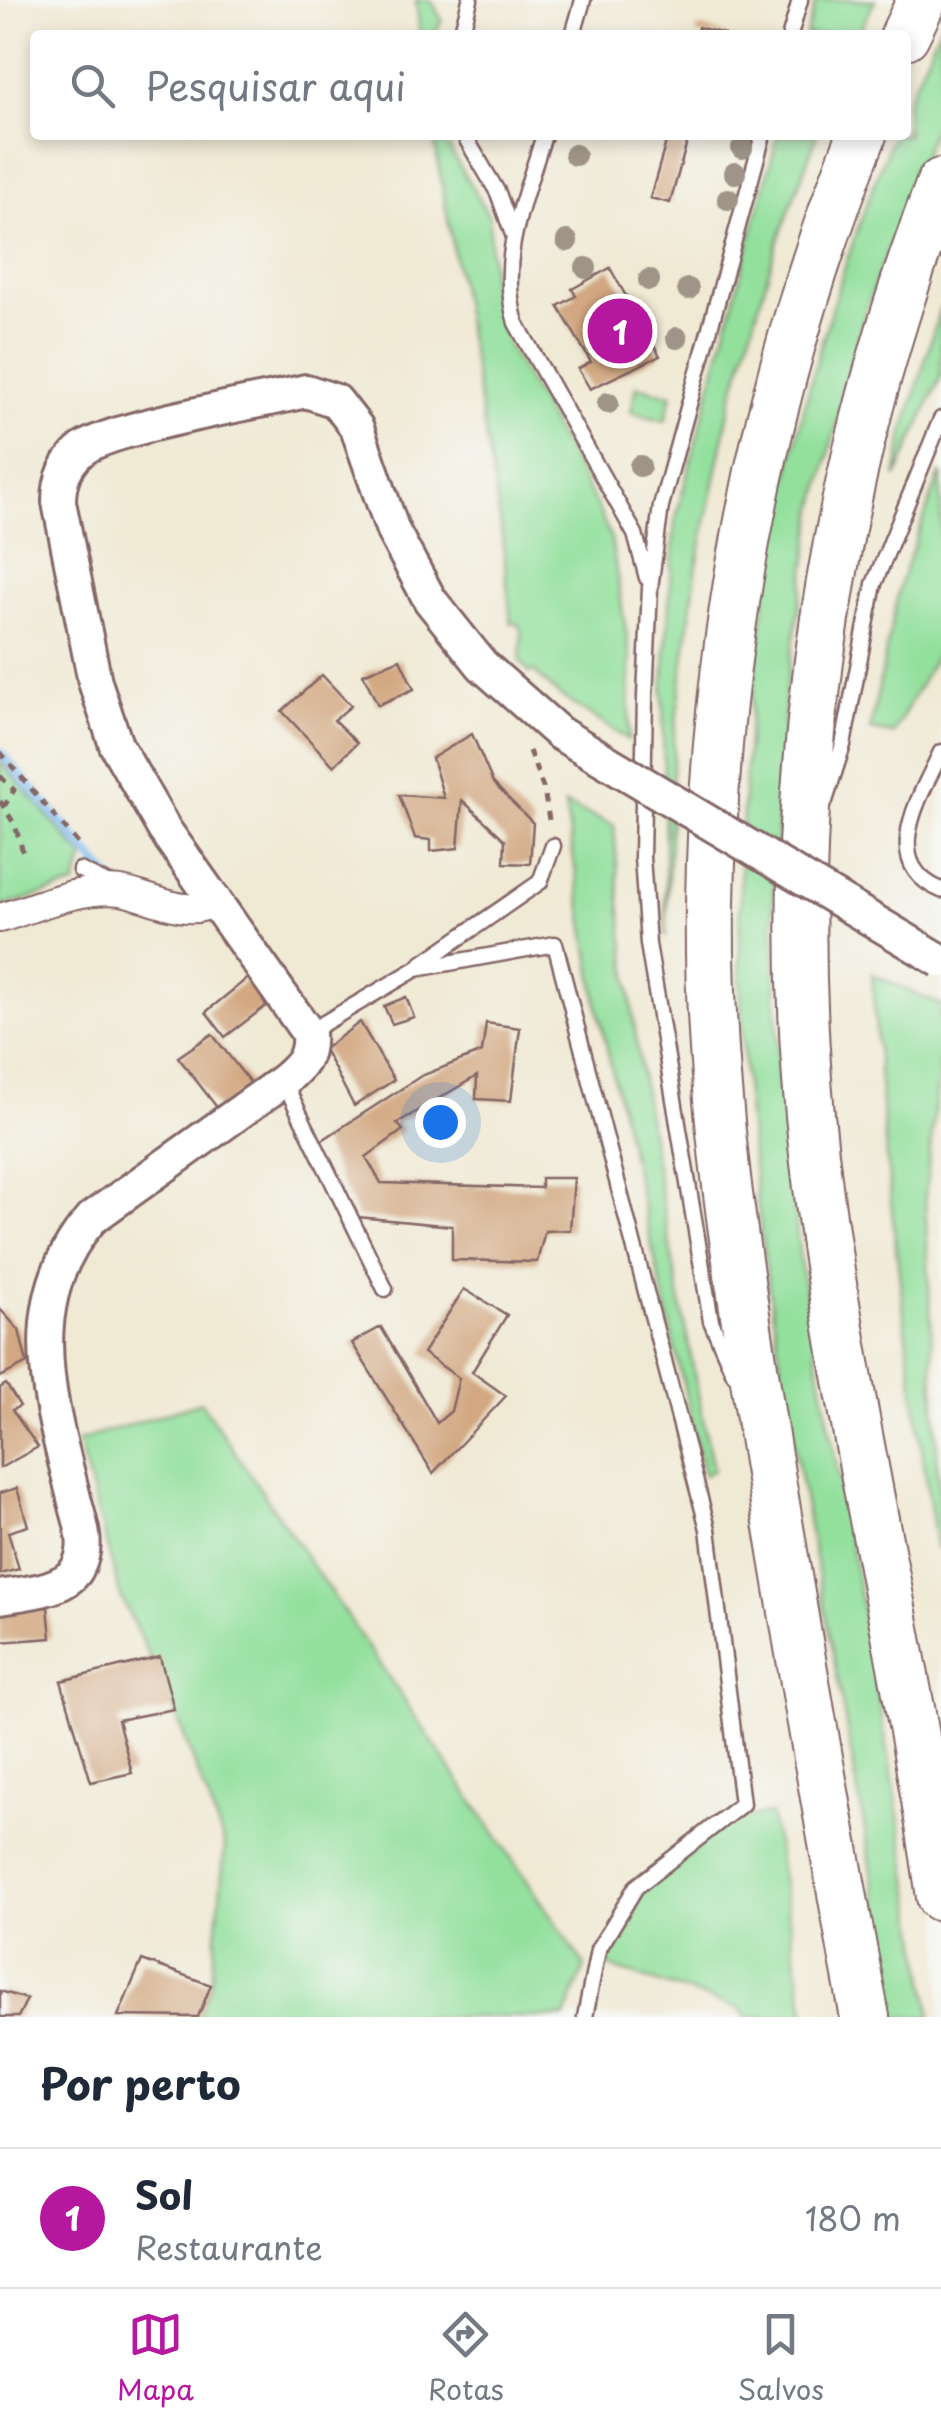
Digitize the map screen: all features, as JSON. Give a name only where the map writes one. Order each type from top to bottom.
[{"type":"highway","points":[[907,30],[922,0]]},
{"type":"highway","points":[[860,140],[802,302],[769,425],[735,590],[718,737],[710,906],[714,1053],[724,1170],[812,1738],[865,2017]]},
{"type":"highway","points":[[941,183],[876,375],[842,516],[813,703],[802,878],[807,1074],[832,1280],[941,1896]]},
{"type":"street","points":[[0,1597],[51,1588],[76,1572],[86,1546],[47,1388],[43,1331],[50,1291],[72,1241],[92,1218],[283,1081],[301,1065],[310,1050],[308,1032],[138,790],[116,744],[96,682],[58,502],[59,483],[82,450],[100,440],[306,391],[336,402],[357,428],[393,531],[430,600],[505,687],[559,733],[941,962]]},
{"type":"street","points":[[0,918],[100,889],[190,910],[206,908],[216,900]]},
{"type":"lane","points":[[462,30],[470,0]]},
{"type":"lane","points":[[574,30],[583,0]]},
{"type":"lane","points":[[791,30],[800,0]]},
{"type":"lane","points":[[467,140],[498,193],[513,236]]},
{"type":"lane","points":[[542,140],[513,236],[507,278],[516,323],[635,534],[650,588]]},
{"type":"lane","points":[[761,140],[661,506],[650,588],[642,856],[648,944],[711,1321],[766,1448]]},
{"type":"lane","points":[[802,878],[843,745],[874,584],[941,419]]},
{"type":"lane","points":[[941,752],[907,831],[907,861],[925,883],[941,890]]},
{"type":"lane","points":[[308,1032],[416,968],[540,882],[553,846]]},
{"type":"lane","points":[[80,870],[125,892]]},
{"type":"lane","points":[[416,968],[555,944],[708,1530],[742,1804],[636,1887],[598,1950],[584,2017]]},
{"type":"lane","points":[[283,1081],[385,1289]]},
{"type":"path","points":[[505,687],[544,790],[553,846]]},
{"type":"path","points":[[0,752],[102,872],[125,892]]},
{"type":"path","points":[[0,776],[14,790],[2,804],[23,852]]},
{"type":"green space","points":[[416,0],[431,0],[442,20],[437,30],[419,30]]},
{"type":"green space","points":[[816,0],[875,0],[860,30],[807,30]]},
{"type":"green space","points":[[941,25],[941,108],[866,308],[815,509],[786,689],[773,903],[779,1078],[801,1267],[897,1803],[931,2017],[895,2017],[771,1304],[744,1065],[740,930],[744,794],[757,659],[778,526],[808,393],[846,263],[891,140],[911,140],[911,92]]},
{"type":"green space","points":[[434,140],[444,140],[489,216],[492,286],[508,346],[597,506],[611,539],[630,657],[629,740],[559,695],[533,671],[529,673],[520,661],[522,633],[518,624],[511,623],[501,526]]},
{"type":"green space","points":[[777,140],[815,140],[777,243],[731,401],[696,571],[674,737],[666,937],[663,693],[675,521]]},
{"type":"green space","points":[[941,306],[941,376],[896,478],[904,432]]},
{"type":"green space","points":[[637,386],[672,395],[665,421],[631,412]]},
{"type":"green space","points":[[941,472],[941,646],[893,734],[870,730],[900,583]]},
{"type":"green space","points":[[0,761],[84,858],[75,885],[0,907]]},
{"type":"green space","points":[[565,805],[614,825],[640,1069],[713,1470],[704,1475],[598,1009]]},
{"type":"green space","points":[[872,974],[941,1005],[941,1052],[925,1196],[941,1538],[937,1550],[898,1263]]},
{"type":"green space","points":[[201,1402],[585,1966],[565,2017],[198,2017],[211,1985],[225,1845],[174,1709],[121,1597],[78,1441]]},
{"type":"green space","points":[[771,1814],[806,2017],[746,2017],[741,2009],[607,1966],[636,1896],[732,1819]]},
{"type":"building","points":[[667,140],[688,140],[670,203],[650,198]]},
{"type":"building","points":[[610,268],[660,356],[590,389],[578,369],[591,362],[558,306],[576,296],[572,289]]},
{"type":"building","points":[[400,659],[414,689],[378,705],[363,674]]},
{"type":"building","points":[[322,675],[351,706],[334,720],[357,743],[334,766],[282,711]]},
{"type":"building","points":[[472,734],[493,783],[533,823],[530,864],[504,863],[505,840],[462,800],[458,848],[431,851],[431,840],[415,838],[399,795],[444,798],[432,758]]},
{"type":"building","points":[[250,976],[266,1006],[225,1037],[206,1012]]},
{"type":"building","points":[[406,997],[414,1017],[392,1024],[384,1006]]},
{"type":"building","points":[[360,1022],[394,1080],[354,1106],[324,1049]]},
{"type":"building","points":[[486,1023],[520,1028],[511,1101],[476,1099],[477,1076],[397,1123],[403,1130],[366,1157],[381,1183],[541,1188],[541,1178],[574,1178],[570,1230],[545,1231],[537,1262],[452,1260],[452,1226],[358,1217],[321,1141],[421,1076],[482,1052]]},
{"type":"building","points":[[212,1034],[252,1085],[219,1110],[178,1057]]},
{"type":"building","points":[[464,1289],[507,1315],[472,1372],[506,1396],[433,1473],[352,1343],[381,1327],[437,1423],[451,1411],[459,1378],[423,1353]]},
{"type":"building","points":[[0,1309],[19,1330],[27,1363],[0,1377]]},
{"type":"building","points":[[6,1384],[20,1406],[12,1410],[38,1447],[0,1468],[0,1388]]},
{"type":"building","points":[[17,1488],[28,1526],[8,1532],[19,1569],[0,1574],[0,1493]]},
{"type":"building","points":[[48,1607],[51,1638],[0,1642],[0,1611]]},
{"type":"building","points":[[160,1657],[174,1709],[118,1720],[132,1773],[91,1782],[61,1681]]},
{"type":"building","points":[[142,1960],[211,1985],[198,2017],[118,2016]]},
{"type":"building","points":[[0,1991],[27,1999],[18,2017],[0,2017]]},
{"type":"waterway","points":[[0,752],[113,882]]},
{"type":"place","name":"Sol","points":[[620,331]]}]
